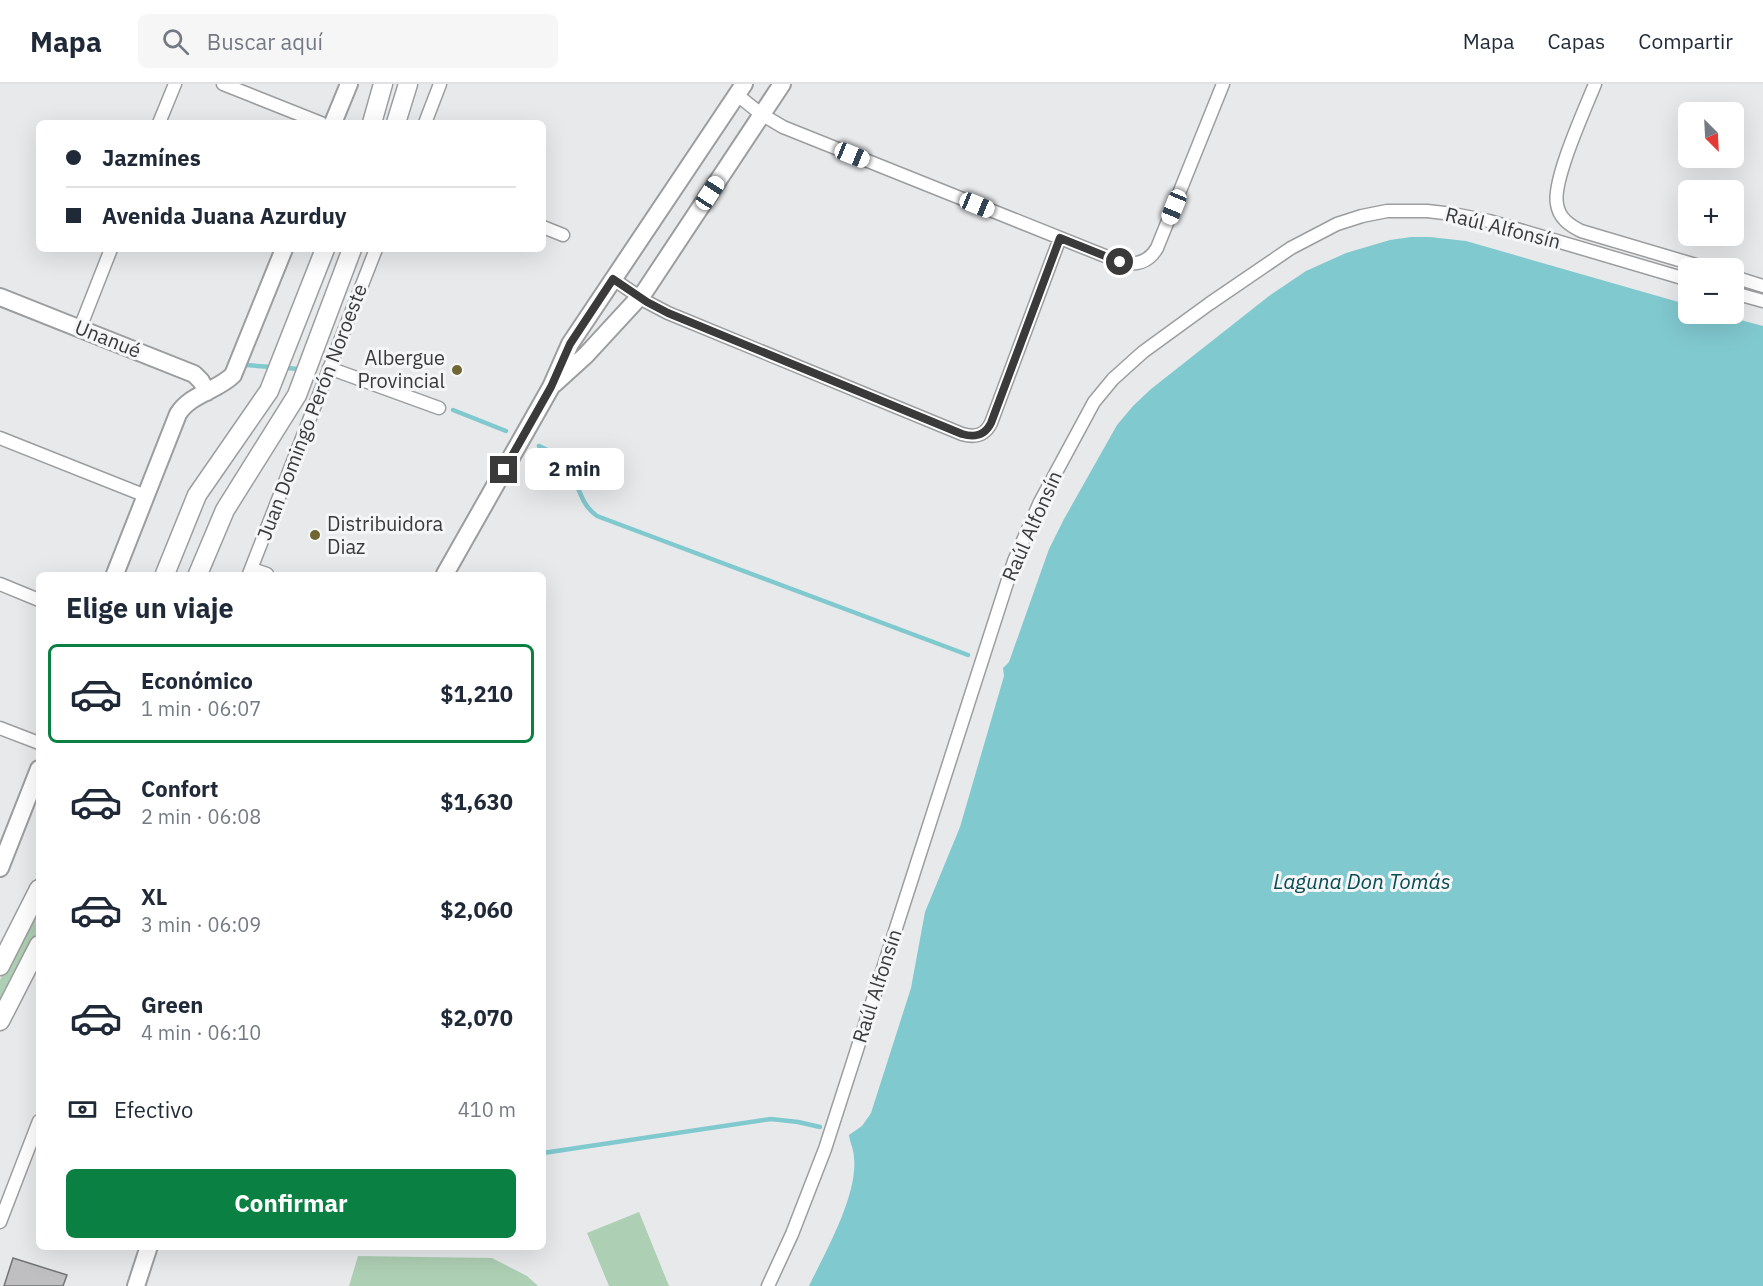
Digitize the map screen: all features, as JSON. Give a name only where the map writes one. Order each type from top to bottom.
[{"type":"main road","points":[[373,120],[383,84]]},
{"type":"main road","points":[[397,120],[408,84]]},
{"type":"main road","points":[[166,572],[197,495],[269,391],[324,252]]},
{"type":"main road","points":[[199,572],[225,510],[297,395],[351,252]]},
{"type":"main road","points":[[0,966],[36,895]]},
{"type":"main road","points":[[0,1021],[36,951]]},
{"type":"street","points":[[160,120],[175,84]]},
{"type":"street","points":[[223,84],[313,120]]},
{"type":"street","points":[[334,120],[349,84]]},
{"type":"street","points":[[426,120],[440,84]]},
{"type":"street","points":[[551,387],[586,356],[640,298],[782,84]]},
{"type":"street","points":[[446,572],[551,387],[570,344],[740,89],[760,114],[783,128],[1126,264],[1142,262],[1157,248],[1223,84]]},
{"type":"street","points":[[1595,84],[1558,179],[1556,196],[1559,213],[1568,224],[1581,231],[1678,260]]},
{"type":"street","name":"Raúl Alfonsín","points":[[768,1286],[792,1234],[825,1149],[1014,561],[1040,502],[1094,402],[1113,379],[1135,358],[1167,334],[1291,248],[1331,227],[1374,213],[1401,210],[1427,211],[1478,219],[1678,276]]},
{"type":"street","points":[[546,227],[563,235]]},
{"type":"street","points":[[613,279],[640,298],[668,313],[971,436],[980,435],[991,423],[1060,238]]},
{"type":"street","points":[[80,328],[110,252]]},
{"type":"street","points":[[116,572],[179,411],[188,402],[226,381],[235,372],[283,252]]},
{"type":"street","name":"Juan Domingo Perón Noroeste","points":[[250,572],[375,252]]},
{"type":"street","points":[[1744,280],[1763,286]]},
{"type":"street","points":[[1744,296],[1763,301]]},
{"type":"street","name":"Unanué","points":[[0,297],[192,373],[200,379],[207,392]]},
{"type":"street","points":[[329,368],[439,408]]},
{"type":"street","points":[[0,438],[146,496]]},
{"type":"street","points":[[0,584],[36,599]]},
{"type":"street","points":[[0,728],[36,742]]},
{"type":"street","points":[[0,868],[36,777]]},
{"type":"street","points":[[0,1222],[36,1128]]},
{"type":"street","points":[[136,1286],[148,1250]]},
{"type":"green space","points":[[36,908],[36,934],[0,1002],[0,980]]},
{"type":"green space","points":[[639,1212],[669,1286],[609,1286],[587,1233]]},
{"type":"green space","points":[[358,1256],[492,1258],[527,1276],[538,1286],[349,1286]]},
{"type":"water","name":"Laguna Don Tomás","points":[[1430,237],[1466,241],[1678,302],[1678,324],[1744,324],[1744,321],[1763,326],[1763,1286],[809,1286],[846,1206],[854,1173],[854,1155],[849,1135],[862,1126],[871,1113],[911,988],[925,912],[960,827],[1004,676],[1003,668],[1009,662],[1049,549],[1064,519],[1117,425],[1151,389],[1269,296],[1306,271],[1346,253],[1390,240]]},
{"type":"building","points":[[13,1258],[67,1275],[63,1286],[4,1286]]},
{"type":"waterway","points":[[246,365],[271,367]]},
{"type":"waterway","points":[[287,368],[299,369]]},
{"type":"waterway","points":[[453,410],[506,431]]},
{"type":"waterway","points":[[539,446],[556,454],[564,461],[586,504],[597,516],[968,655]]},
{"type":"waterway","points":[[546,1153],[771,1119],[820,1127]]},
{"type":"place","name":"Albergue Provincial","points":[[457,370]]},
{"type":"place","name":"Distribuidora Diaz","points":[[315,535]]},
{"type":"route","points":[[504,470],[551,387],[570,344],[613,279],[654,307],[962,434],[976,436],[984,433],[991,423],[1060,238],[1120,262]]}]
